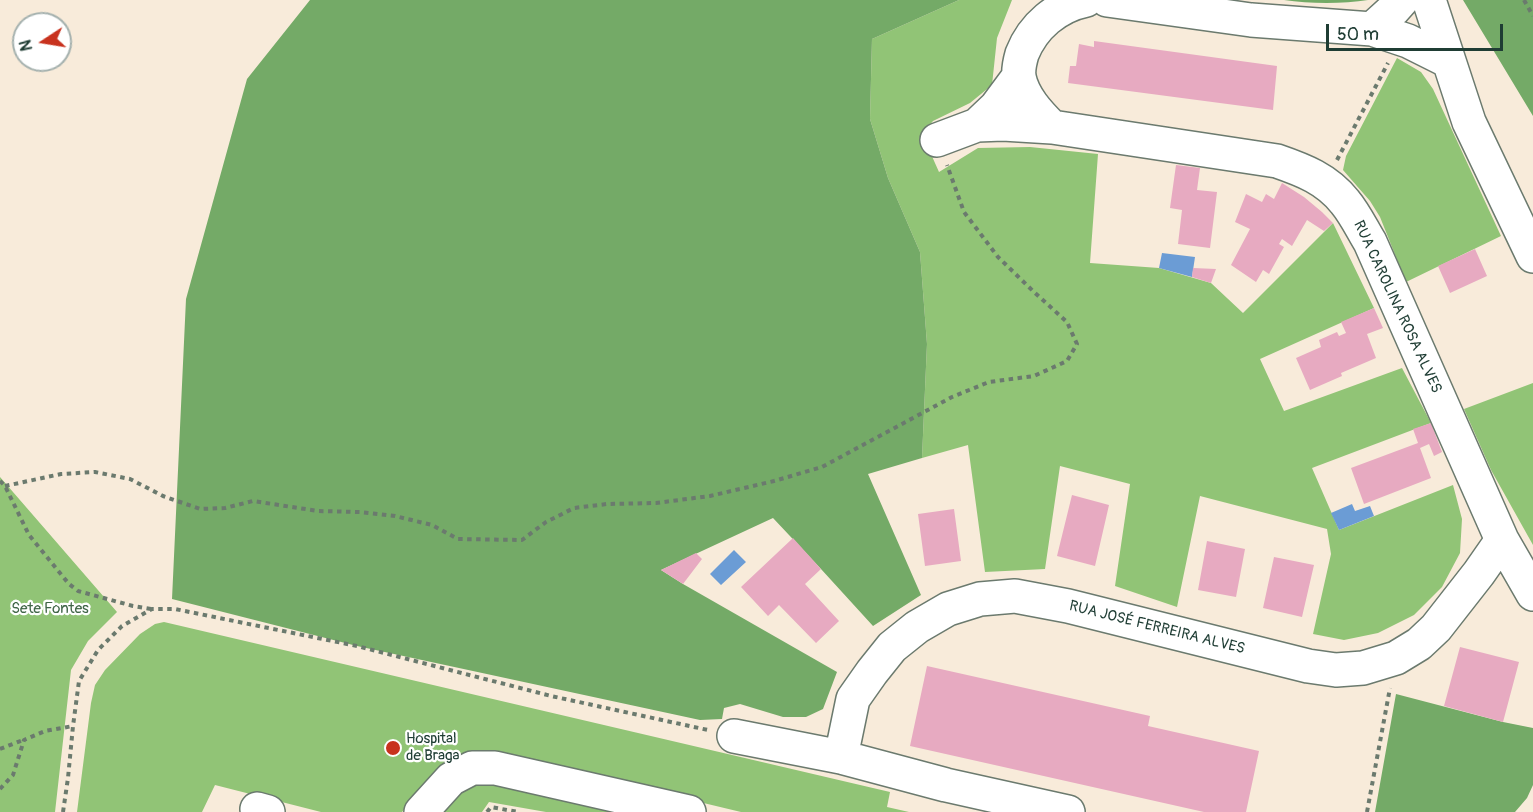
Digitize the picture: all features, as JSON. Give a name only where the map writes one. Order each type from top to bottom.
[{"type":"street","points":[[1052,127],[1025,94],[1019,76],[1020,61],[1035,30],[1046,19],[1061,8],[1086,0]]},
{"type":"street","points":[[1107,0],[1251,20],[1372,29],[1408,41],[1448,61]]},
{"type":"street","points":[[1372,29],[1402,0]]},
{"type":"street","points":[[1429,0],[1468,122],[1533,256]]},
{"type":"street","points":[[936,140],[977,124],[996,107],[1019,76]]},
{"type":"street","name":"RUA CAROLINA ROSA ALVES","points":[[977,124],[1052,127],[1277,161],[1301,169],[1326,182],[1345,202],[1370,242],[1502,540],[1533,594]]},
{"type":"street","name":"RUA JOSÉ FERREIRA ALVES","points":[[841,757],[853,699],[872,672],[892,647],[917,627],[948,609],[980,599],[1015,596],[1068,606],[1308,666],[1336,670],[1363,668],[1396,658],[1419,645],[1436,628],[1502,540]]},
{"type":"street","points":[[734,736],[841,757],[946,785],[1068,812]]},
{"type":"street","points":[[421,812],[451,779],[472,768],[495,768],[689,812]]},
{"type":"path","points":[[1524,0],[1533,16]]},
{"type":"path","points":[[1326,182],[1388,62],[1369,56],[1372,29]]},
{"type":"path","points":[[5,486],[60,474],[95,472],[130,479],[163,496],[200,509],[225,508],[253,501],[318,511],[395,516],[432,525],[458,538],[522,540],[546,522],[574,508],[607,504],[656,503],[710,496],[822,467],[952,397],[989,382],[1034,376],[1067,361],[1077,344],[1067,322],[998,257],[964,212],[936,140]]},
{"type":"path","points":[[0,481],[5,486],[29,535],[69,584],[78,591],[133,606],[175,609],[357,646],[551,696],[734,736]]},
{"type":"path","points":[[63,812],[79,681],[98,650],[122,626],[152,609]]},
{"type":"path","points":[[1367,812],[1396,658]]},
{"type":"path","points":[[0,749],[45,731],[73,726]]},
{"type":"path","points":[[0,789],[13,775],[24,740]]},
{"type":"path","points":[[487,812],[491,807],[518,812]]},
{"type":"green space","points":[[310,0],[959,0],[872,39],[870,119],[888,178],[920,252],[927,344],[922,458],[868,474],[921,595],[873,626],[773,518],[661,570],[837,672],[823,709],[806,717],[783,717],[740,704],[724,708],[722,719],[700,720],[357,646],[172,599],[186,299],[247,79]]},
{"type":"green space","points":[[959,0],[1012,0],[997,38],[992,85],[970,103],[933,121],[922,134],[939,172],[978,148],[1030,147],[1098,154],[1090,263],[1159,268],[1211,283],[1243,313],[1333,223],[1374,308],[1260,359],[1284,411],[1402,368],[1431,423],[1312,468],[1339,530],[1453,485],[1462,519],[1460,553],[1442,587],[1414,615],[1378,633],[1344,640],[1313,634],[1331,554],[1327,529],[1200,496],[1177,607],[1115,586],[1130,484],[1060,466],[1045,569],[985,572],[968,445],[922,458],[927,344],[920,252],[888,178],[870,119],[872,39]]},
{"type":"green space","points":[[1284,0],[1368,0],[1326,3]]},
{"type":"green space","points":[[1463,0],[1533,0],[1533,116]]},
{"type":"green space","points":[[1397,58],[1421,72],[1433,89],[1501,236],[1406,282],[1380,217],[1370,201],[1343,170],[1346,156]]},
{"type":"green space","points":[[1533,383],[1533,545],[1491,470],[1464,409]]},
{"type":"green space","name":"Sete Fontes","points":[[0,477],[117,612],[88,641],[71,670],[55,812],[0,812]]},
{"type":"green space","name":"Hospital de Braga","points":[[164,622],[890,792],[887,807],[909,812],[741,812],[495,753],[445,763],[402,812],[321,812],[215,785],[202,812],[77,812],[95,685],[105,670],[140,634],[155,624]]},
{"type":"green space","points":[[1396,694],[1533,728],[1533,785],[1527,798],[1515,812],[1375,812]]},
{"type":"green space","points":[[475,779],[631,812],[546,812],[489,802],[482,812],[433,812]]},
{"type":"water","points":[[1162,253],[1195,257],[1192,277],[1159,268]]},
{"type":"water","points":[[1352,504],[1355,511],[1370,506],[1374,516],[1339,530],[1331,513]]},
{"type":"water","points":[[734,550],[746,562],[721,585],[710,574]]},
{"type":"building","points":[[1094,41],[1277,66],[1273,110],[1068,83],[1070,66],[1076,66],[1079,44],[1094,47]]},
{"type":"building","points":[[1176,165],[1200,168],[1197,190],[1217,192],[1210,248],[1178,244],[1182,210],[1170,208]]},
{"type":"building","points":[[1282,183],[1304,197],[1333,223],[1324,231],[1307,220],[1292,246],[1282,239],[1279,244],[1284,247],[1269,274],[1263,270],[1256,282],[1231,265],[1250,229],[1235,222],[1246,194],[1262,202],[1266,194],[1274,199]]},
{"type":"building","points":[[1475,249],[1487,276],[1450,293],[1438,266]]},
{"type":"building","points":[[1193,268],[1216,269],[1211,283],[1192,277]]},
{"type":"building","points":[[1374,308],[1383,328],[1367,334],[1376,358],[1310,390],[1296,358],[1321,347],[1319,340],[1337,332],[1339,336],[1346,333],[1341,322]]},
{"type":"building","points":[[1431,423],[1442,452],[1434,456],[1429,444],[1420,448],[1431,478],[1364,504],[1351,468],[1418,443],[1413,429]]},
{"type":"building","points":[[1072,495],[1109,505],[1095,566],[1057,556]]},
{"type":"building","points":[[954,509],[961,561],[925,566],[918,514]]},
{"type":"building","points":[[793,538],[821,569],[805,584],[839,621],[816,643],[779,605],[768,616],[741,587]]},
{"type":"building","points":[[1207,541],[1245,549],[1236,597],[1198,590]]},
{"type":"building","points":[[696,553],[702,559],[683,584],[661,570]]},
{"type":"building","points":[[1274,557],[1314,565],[1302,617],[1263,608]]},
{"type":"building","points":[[1460,647],[1519,662],[1503,722],[1444,706]]},
{"type":"building","points":[[927,666],[1150,716],[1148,726],[1259,751],[1246,812],[1204,812],[910,746]]},
{"type":"place","name":"Hospital de Braga","points":[[393,748]]}]
